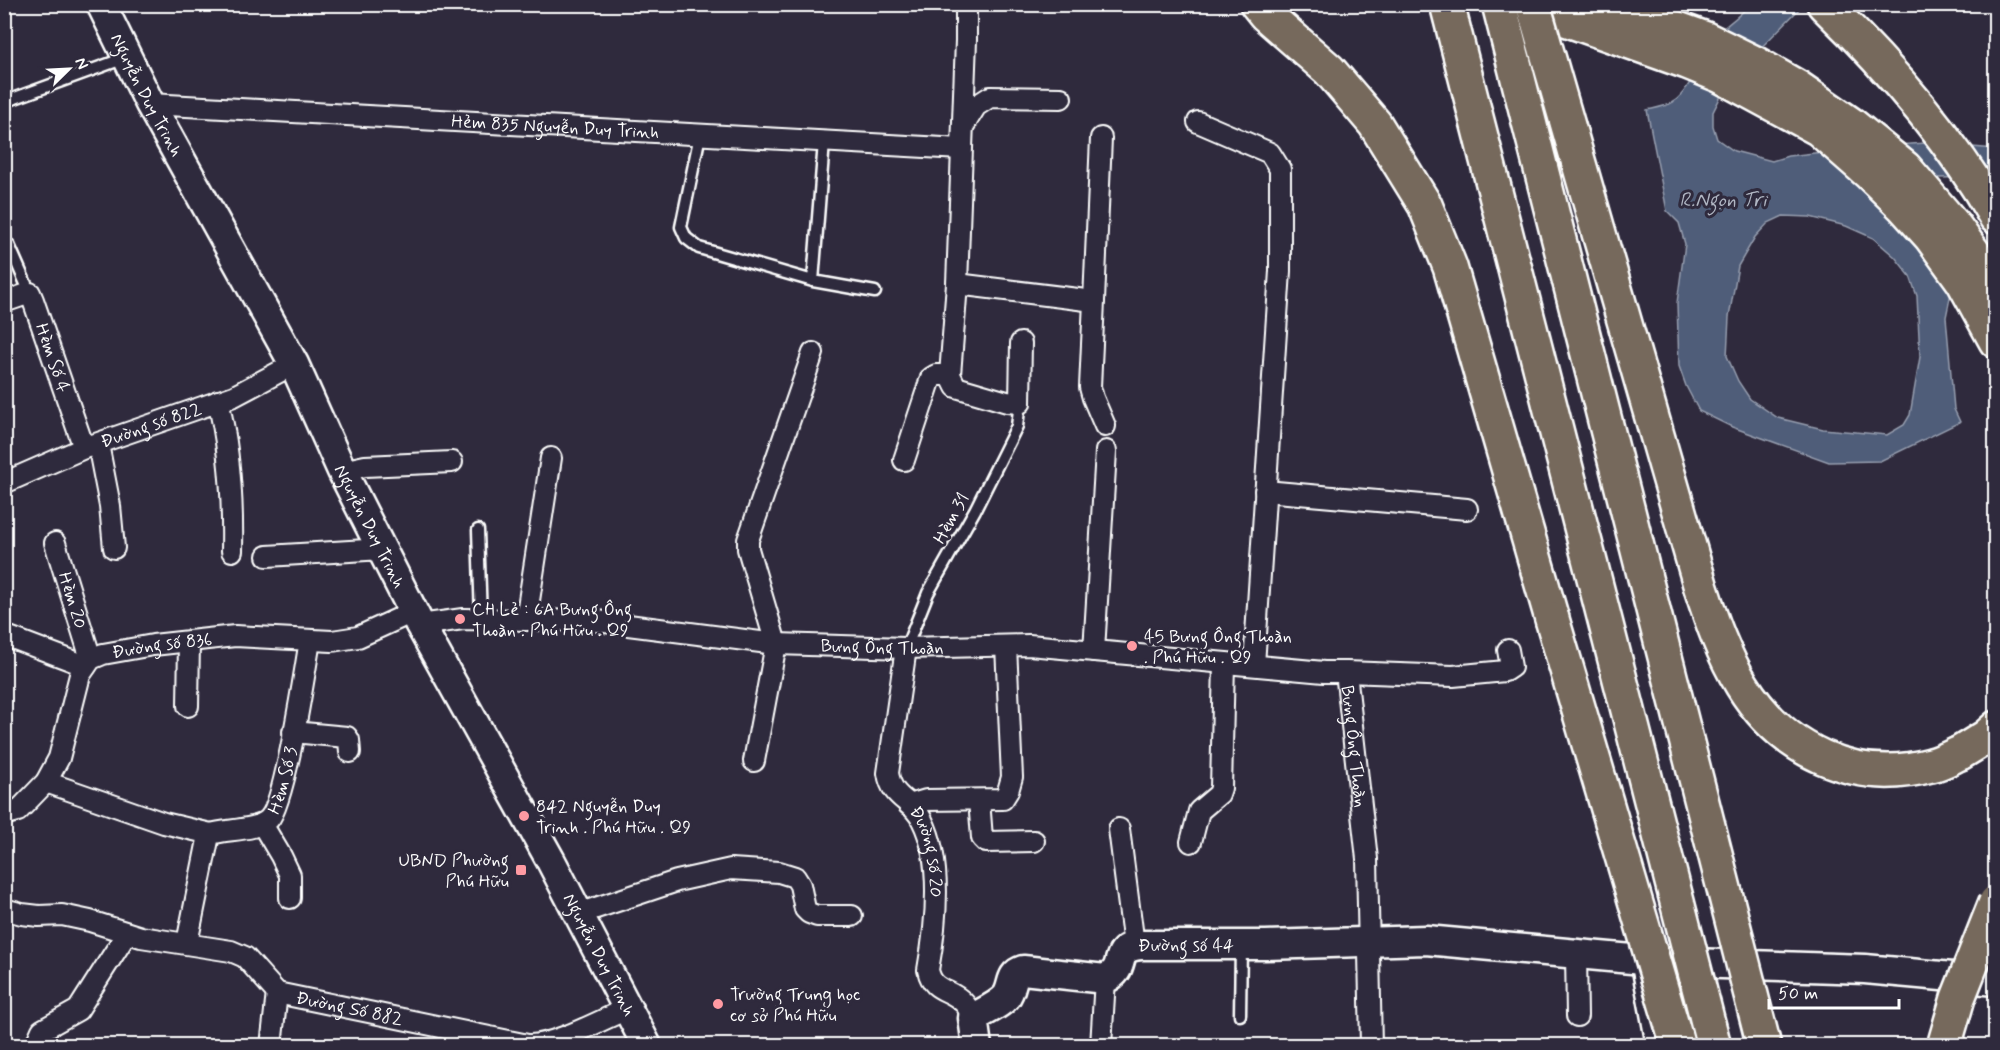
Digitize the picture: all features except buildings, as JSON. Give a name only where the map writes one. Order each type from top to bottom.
[{"type":"highway","points":[[1447,4],[1714,1046]]},
{"type":"highway","points":[[1499,4],[1764,1046]]},
{"type":"highway","points":[[1523,4],[1696,50]]},
{"type":"highway","points":[[1533,4],[1704,596],[1725,654],[1743,686],[1770,721],[1802,747],[1832,763],[1865,770],[1899,770],[1931,765],[1960,753],[1986,737],[1995,728]]},
{"type":"highway","points":[[1608,4],[1750,75],[1797,87],[1852,125],[1905,168],[1953,224],[1995,284]]},
{"type":"highway","points":[[1824,4],[1894,77],[1941,134],[1995,217]]},
{"type":"highway","points":[[1253,8],[1329,70],[1375,124],[1425,205],[1450,267],[1678,1046]]},
{"type":"highway","points":[[1750,75],[1819,129],[1904,207],[1931,237],[1962,281],[1995,341]]},
{"type":"highway","points":[[1944,1046],[1958,998],[1995,902]]},
{"type":"main road","name":"Nguyễn Duy Trinh","points":[[101,4],[150,104],[294,364],[342,471],[646,1046]]},
{"type":"main road","points":[[1370,941],[1426,940],[1636,959],[1865,969],[1995,981]]},
{"type":"main road","name":"Đường số 44","points":[[1105,979],[1118,970],[1123,951],[1134,945],[1241,945],[1370,941]]},
{"type":"main road","points":[[975,1032],[1006,997],[1014,975],[1023,970],[1105,979]]},
{"type":"street","points":[[966,4],[957,284],[950,375],[956,387],[1007,402],[1020,403],[1021,343]]},
{"type":"street","points":[[963,127],[976,106],[990,97],[1061,98]]},
{"type":"street","name":"Hẻm 835 Nguyễn Duy Trinh","points":[[150,104],[961,149]]},
{"type":"street","points":[[1198,122],[1270,153],[1280,169],[1280,271],[1254,665]]},
{"type":"street","points":[[1101,138],[1090,387],[1105,426]]},
{"type":"street","points":[[957,284],[1094,301]]},
{"type":"street","points":[[4,302],[30,293]]},
{"type":"street","name":"Hèm Số 4","points":[[30,293],[91,446],[110,506],[114,548]]},
{"type":"street","points":[[754,761],[776,644],[748,549],[748,540],[813,353]]},
{"type":"street","name":"Đường số 822","points":[[4,483],[91,446],[234,396],[294,364]]},
{"type":"street","points":[[904,460],[931,378],[936,375],[950,375]]},
{"type":"street","points":[[218,401],[225,429],[228,456],[232,551]]},
{"type":"street","points":[[1094,651],[1106,451]]},
{"type":"street","points":[[526,620],[551,458]]},
{"type":"street","points":[[342,471],[365,466],[452,462]]},
{"type":"street","points":[[1265,491],[1467,509]]},
{"type":"street","name":"Hèm 20","points":[[55,543],[88,663]]},
{"type":"street","points":[[267,556],[383,549]]},
{"type":"street","name":"Bưng Ông Thoàn","points":[[418,618],[597,621],[776,644],[906,648],[1029,645],[1346,672],[1367,860],[1371,1046]]},
{"type":"street","name":"Đường số 836","points":[[88,663],[103,654],[153,645],[235,636],[332,641],[358,637],[418,618]]},
{"type":"street","points":[[4,634],[88,663],[80,675],[59,758],[46,782],[18,811],[4,815]]},
{"type":"street","name":"Hèm Số 3","points":[[212,834],[261,824],[270,818],[279,796],[289,756],[310,640]]},
{"type":"street","points":[[188,706],[189,642]]},
{"type":"street","points":[[909,805],[926,800],[1003,799],[1008,791],[1012,777],[1006,646]]},
{"type":"street","name":"Đường số 20","points":[[906,648],[888,773],[893,790],[918,812],[934,852],[935,919],[928,970],[930,979],[936,986],[962,1000],[975,1032]]},
{"type":"street","points":[[1346,672],[1453,676],[1505,671],[1510,667],[1508,650]]},
{"type":"street","points":[[1191,842],[1199,811],[1219,794],[1221,788],[1224,663]]},
{"type":"street","points":[[293,732],[347,737],[350,752]]},
{"type":"street","points":[[46,782],[165,823],[212,834],[208,840],[187,943]]},
{"type":"street","points":[[979,800],[981,838],[986,842],[1034,841]]},
{"type":"street","points":[[261,824],[290,875],[290,898]]},
{"type":"street","points":[[1119,829],[1134,945]]},
{"type":"street","points":[[578,915],[677,881],[731,869],[779,872],[795,877],[809,913],[817,916],[852,916]]},
{"type":"street","points":[[4,909],[39,916],[62,915],[127,933],[231,951],[245,957],[277,993],[271,1046]]},
{"type":"street","points":[[35,1046],[42,1030],[78,1010],[127,933]]},
{"type":"street","points":[[1576,954],[1577,1016]]},
{"type":"street","points":[[1101,1046],[1105,979]]},
{"type":"street","name":"Đường Số 882","points":[[277,993],[528,1045],[537,1045],[627,1008]]},
{"type":"lane","points":[[4,102],[128,57]]},
{"type":"lane","points":[[700,135],[681,227],[686,238],[699,248],[813,281],[875,292]]},
{"type":"lane","points":[[813,281],[824,142]]},
{"type":"lane","points":[[9,246],[30,293]]},
{"type":"lane","name":"Hèm 31","points":[[906,648],[928,593],[975,510],[1017,426],[1020,403]]},
{"type":"lane","points":[[478,530],[481,619]]},
{"type":"lane","points":[[1240,1014],[1241,945]]},
{"type":"lane","points":[[1636,959],[1652,1046]]},
{"type":"water","name":"R.Ngọn Tri","points":[[1749,5],[1803,5],[1748,61],[1721,96],[1713,112],[1713,126],[1717,139],[1734,151],[1772,161],[1788,156],[1926,143],[1995,149],[1995,177],[1935,178],[1952,288],[1946,317],[1954,409],[1960,422],[1880,461],[1829,462],[1732,427],[1699,411],[1679,366],[1677,303],[1685,244],[1679,223],[1667,211],[1647,110],[1667,105],[1679,97],[1690,82],[1712,40]],"holes":[[[1783,216],[1810,217],[1846,226],[1873,238],[1895,257],[1910,276],[1917,296],[1920,357],[1910,415],[1904,425],[1887,435],[1823,429],[1778,418],[1750,399],[1738,381],[1727,356],[1729,317],[1738,266],[1755,237],[1768,223]]]},
{"type":"place","name":"CH Lẻ : 6A Bưng Ông Thoàn . Phú Hữu . Q9","points":[[460,619]]},
{"type":"place","name":"45 Bưng Ông Thoàn . Phú Hữu . Q9","points":[[1132,646]]},
{"type":"place","name":"842 Nguyễn Duy Trinh . Phú Hữu . Q9","points":[[524,816]]},
{"type":"place","name":"UBND Phường Phú Hữu","points":[[521,870]]},
{"type":"place","name":"Trường Trung học cơ sở Phú Hữu","points":[[718,1004]]}]
